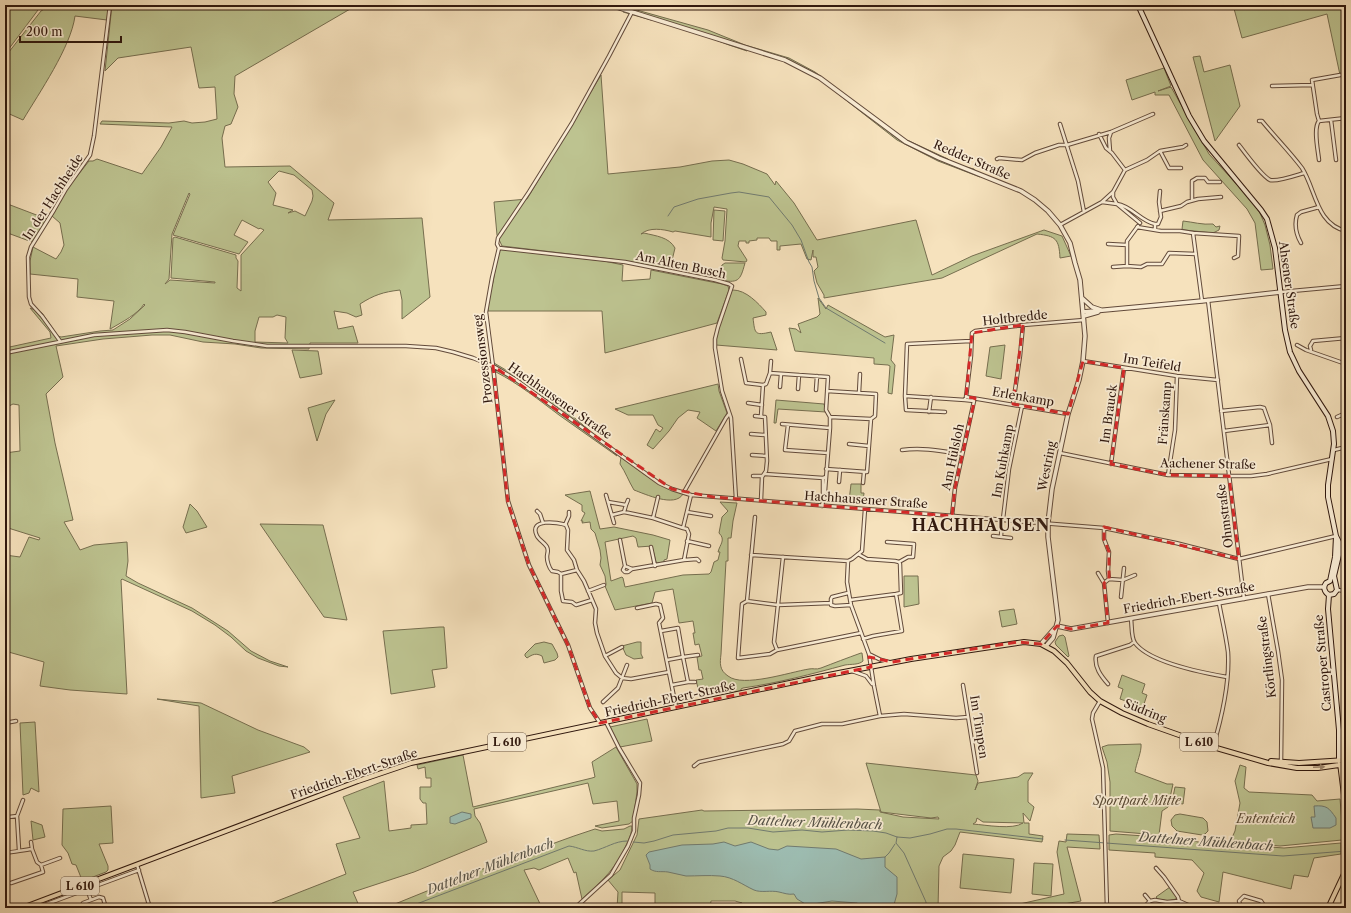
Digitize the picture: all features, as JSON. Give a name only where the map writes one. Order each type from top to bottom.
[{"type":"main road","name":"Ahsener Straße","points":[[1138,5],[1190,116],[1204,141],[1255,201],[1267,220],[1275,248],[1285,330],[1290,352],[1299,371],[1330,420],[1334,436],[1328,497],[1336,536]]},
{"type":"main road","points":[[1332,582],[1339,555],[1339,542],[1336,536]]},
{"type":"main road","points":[[1332,582],[1337,586],[1337,590],[1334,594],[1329,594],[1325,591],[1324,587],[1326,583],[1332,582]]},
{"type":"main road","name":"Castroper Straße","points":[[1329,594],[1328,610],[1343,762],[1346,811]]},
{"type":"main road","name":"Friedrich-Ebert-Straße","points":[[22,908],[358,781],[411,763],[600,723],[607,724],[676,707],[892,662],[1017,642],[1041,644],[1046,646]]},
{"type":"main road","name":"Südring","points":[[1046,646],[1061,657],[1090,692],[1100,701],[1122,713],[1213,747],[1257,761],[1281,764],[1305,762],[1343,762]]},
{"type":"main road","name":"Castroper Straße","points":[[1343,762],[1346,777]]},
{"type":"main road","points":[[1328,908],[1346,867]]},
{"type":"street","name":"In der Hachheide","points":[[60,341],[42,316],[31,304],[29,297],[28,257],[31,247],[66,189],[90,155],[110,5]]},
{"type":"street","name":"Redder Straße","points":[[610,5],[785,60],[820,78],[906,142],[939,158],[1021,191],[1036,200],[1060,225],[1070,243],[1080,280],[1083,312]]},
{"type":"street","name":"Prozessionsweg","points":[[600,723],[590,708],[568,645],[529,566],[508,503],[486,312],[499,248],[497,244],[498,238],[572,123],[632,12]]},
{"type":"street","points":[[1319,160],[1316,129],[1319,121],[1316,114],[1312,80],[1346,74]]},
{"type":"street","points":[[1272,86],[1312,85]]},
{"type":"street","points":[[996,159],[1022,160],[1058,145],[1111,132],[1153,114]]},
{"type":"street","points":[[1319,121],[1346,118]]},
{"type":"street","points":[[1331,120],[1336,160]]},
{"type":"street","points":[[1259,121],[1262,122],[1304,173],[1319,207],[1326,218],[1334,226],[1346,230]]},
{"type":"street","points":[[1060,124],[1078,181],[1084,212]]},
{"type":"street","points":[[1110,152],[1109,138],[1111,132]]},
{"type":"street","points":[[1099,134],[1106,148],[1125,170]]},
{"type":"street","points":[[1060,225],[1102,202],[1113,192],[1125,170],[1147,160],[1160,151],[1183,147],[1186,145]]},
{"type":"street","points":[[1239,145],[1270,180],[1304,173]]},
{"type":"street","points":[[1160,151],[1170,168],[1181,168]]},
{"type":"street","points":[[1192,200],[1192,181],[1197,178],[1205,178],[1208,182],[1220,182]]},
{"type":"street","points":[[1102,202],[1124,205],[1143,220],[1149,223],[1158,224],[1161,218],[1159,202],[1160,191]]},
{"type":"street","points":[[1113,192],[1113,197],[1117,204],[1140,223]]},
{"type":"street","points":[[1160,211],[1181,206],[1192,200],[1221,197]]},
{"type":"street","points":[[1301,243],[1297,236],[1295,222],[1297,215],[1301,212],[1319,207]]},
{"type":"street","points":[[1127,266],[1127,241],[1143,220]]},
{"type":"street","points":[[1154,229],[1155,224]]},
{"type":"street","points":[[1137,227],[1239,236],[1238,256],[1234,258]]},
{"type":"street","points":[[1193,233],[1202,301]]},
{"type":"street","points":[[1108,244],[1127,245]]},
{"type":"street","name":"Am Alten Busch","points":[[499,248],[625,262],[715,280],[732,286],[715,338],[722,391],[729,414]]},
{"type":"street","points":[[1113,267],[1141,267],[1147,264],[1162,264],[1169,253],[1196,254]]},
{"type":"street","points":[[1083,312],[1346,286]]},
{"type":"street","points":[[1082,298],[1092,307],[1104,310]]},
{"type":"street","name":"Ohmstraße","points":[[1208,300],[1244,599]]},
{"type":"street","points":[[1084,318],[1104,310]]},
{"type":"street","name":"Westring","points":[[1046,646],[1052,638],[1057,626],[1058,615],[1050,555],[1048,523],[1052,489],[1059,453],[1068,414],[1078,385],[1083,360],[1085,336],[1083,312]]},
{"type":"street","name":"Holtbredde","points":[[905,396],[907,344],[971,341],[972,333],[975,331],[1084,318]]},
{"type":"street","points":[[1013,404],[1023,325]]},
{"type":"street","name":"Hachhausener Straße","points":[[5,353],[94,334],[167,330],[267,346],[379,346],[436,348],[453,352],[493,366],[515,379],[659,482],[672,489],[691,495],[1104,528],[1239,559],[1336,536]]},
{"type":"street","points":[[1311,351],[1310,346],[1314,341],[1346,338]]},
{"type":"street","points":[[966,398],[971,341]]},
{"type":"street","points":[[1298,345],[1346,364]]},
{"type":"street","points":[[741,359],[746,383],[763,385]]},
{"type":"street","name":"Im Teifeld","points":[[1083,360],[1177,376],[1218,380]]},
{"type":"street","points":[[761,500],[763,475],[766,471],[765,416],[762,416],[763,385],[766,384],[770,373],[771,361]]},
{"type":"street","name":"Im Brauck","points":[[1111,464],[1124,368]]},
{"type":"street","points":[[770,373],[828,377],[826,410],[830,416],[830,428],[822,506]]},
{"type":"street","points":[[780,388],[781,374]]},
{"type":"street","points":[[859,392],[860,374]]},
{"type":"street","points":[[798,389],[799,375]]},
{"type":"street","points":[[816,390],[817,376]]},
{"type":"street","name":"Fränskamp","points":[[1168,475],[1175,430],[1177,376]]},
{"type":"street","points":[[827,390],[876,394],[875,416],[871,419],[867,472],[864,472],[863,483]]},
{"type":"street","points":[[905,396],[906,410],[944,412]]},
{"type":"street","name":"Erlenkamp","points":[[905,396],[966,398],[1013,404],[1068,414]]},
{"type":"street","points":[[929,412],[931,397]]},
{"type":"street","name":"Am Hülsloh","points":[[952,516],[955,488],[974,400]]},
{"type":"street","points":[[748,403],[762,404]]},
{"type":"street","name":"Im Kuhkamp","points":[[1003,519],[1009,469],[1022,406]]},
{"type":"street","points":[[1221,412],[1260,407],[1264,408],[1270,425],[1272,443]]},
{"type":"street","points":[[1337,417],[1346,413]]},
{"type":"street","points":[[684,492],[729,414]]},
{"type":"street","points":[[729,414],[731,418],[736,498]]},
{"type":"street","points":[[755,416],[762,416]]},
{"type":"street","points":[[830,416],[871,419]]},
{"type":"street","points":[[782,424],[830,428]]},
{"type":"street","points":[[788,425],[785,450],[828,453]]},
{"type":"street","points":[[1224,431],[1270,425]]},
{"type":"street","points":[[752,434],[765,435]]},
{"type":"street","points":[[848,444],[869,446]]},
{"type":"street","points":[[1333,451],[1346,447]]},
{"type":"street","points":[[902,450],[911,448],[933,449],[962,454]]},
{"type":"street","name":"Aachener Straße","points":[[1059,453],[1168,475],[1250,476],[1267,474],[1332,459]]},
{"type":"street","points":[[752,455],[766,456]]},
{"type":"street","points":[[826,469],[864,472]]},
{"type":"street","points":[[839,482],[840,470]]},
{"type":"street","points":[[753,476],[824,477]]},
{"type":"street","points":[[606,495],[614,523]]},
{"type":"street","points":[[683,528],[691,495]]},
{"type":"street","points":[[653,518],[658,497]]},
{"type":"street","points":[[624,512],[628,500]]},
{"type":"street","points":[[608,502],[626,505]]},
{"type":"street","points":[[751,555],[848,561],[862,551],[865,509]]},
{"type":"street","points":[[537,511],[540,514],[543,523]]},
{"type":"street","points":[[565,525],[569,512]]},
{"type":"street","points":[[612,515],[624,512],[653,518],[687,529],[689,534],[684,560]]},
{"type":"street","points":[[687,512],[710,516]]},
{"type":"street","points":[[747,601],[755,517]]},
{"type":"street","points":[[1001,537],[1003,519]]},
{"type":"street","points":[[577,570],[561,574],[550,569],[547,558],[547,547],[537,536],[536,528],[543,523],[555,522],[565,525],[568,530],[566,550],[574,560],[577,570],[596,609],[595,624],[597,633],[605,656],[616,673],[622,678],[631,679],[669,672]]},
{"type":"street","points":[[1104,528],[1104,539],[1109,552],[1108,571],[1110,579]]},
{"type":"street","points":[[993,536],[1011,538]]},
{"type":"street","points":[[620,540],[625,572],[684,560],[699,560]]},
{"type":"street","points":[[687,540],[709,546]]},
{"type":"street","points":[[858,554],[867,559],[899,562],[908,557],[913,557],[914,544],[887,542]]},
{"type":"street","points":[[651,547],[655,566]]},
{"type":"street","points":[[777,650],[774,642],[783,557]]},
{"type":"street","points":[[848,561],[848,593],[869,654],[880,716]]},
{"type":"street","points":[[850,600],[901,593],[899,562]]},
{"type":"street","points":[[625,566],[632,570]]},
{"type":"street","points":[[1122,597],[1124,568]]},
{"type":"street","points":[[1098,573],[1104,583],[1108,623]]},
{"type":"street","points":[[561,574],[561,591],[563,602],[572,602],[576,605],[592,600]]},
{"type":"street","points":[[1104,583],[1110,579],[1122,580],[1135,575]]},
{"type":"street","points":[[588,591],[604,585]]},
{"type":"street","name":"Friedrich-Ebert-Straße","points":[[1057,626],[1071,629],[1308,587],[1324,587]]},
{"type":"street","points":[[1337,590],[1346,591]]},
{"type":"street","points":[[831,603],[832,597],[848,593]]},
{"type":"street","points":[[863,639],[902,631],[896,594]]},
{"type":"street","name":"Körtlingstraße","points":[[1268,594],[1282,680],[1281,764]]},
{"type":"street","points":[[851,605],[836,606],[831,605],[831,603],[778,605],[747,601],[742,604],[738,658],[770,654],[777,650],[861,634]]},
{"type":"street","points":[[1213,747],[1222,716],[1228,677],[1228,652],[1219,603]]},
{"type":"street","points":[[637,608],[656,604],[660,605],[662,618],[659,623],[676,707]]},
{"type":"street","points":[[1131,619],[1134,642],[1153,656],[1186,668],[1228,677]]},
{"type":"street","points":[[1041,644],[1057,626]]},
{"type":"street","points":[[661,631],[678,628],[688,682]]},
{"type":"street","points":[[1108,684],[1100,676],[1095,660],[1096,656],[1130,645],[1134,642]]},
{"type":"street","points":[[605,656],[622,647]]},
{"type":"street","name":"Friedrich-Ebert-Straße","points":[[869,654],[881,660],[892,662]]},
{"type":"street","points":[[667,660],[698,656]]},
{"type":"street","points":[[603,702],[618,688],[627,665]]},
{"type":"street","points":[[850,671],[866,676],[874,686]]},
{"type":"street","points":[[672,685],[695,682]]},
{"type":"street","name":"Im Timpen","points":[[963,685],[977,773]]},
{"type":"street","points":[[1100,701],[1093,713],[1092,719],[1103,768],[1107,908]]},
{"type":"street","points":[[694,766],[699,762],[783,744],[789,741],[793,734],[799,729],[830,723],[842,724],[880,716],[904,714],[956,718],[968,716]]},
{"type":"street","points":[[5,723],[16,721]]},
{"type":"street","points":[[576,908],[611,875],[628,846],[634,831],[634,818],[640,783],[619,748],[607,724]]},
{"type":"street","points":[[19,850],[17,816],[23,800]]},
{"type":"street","points":[[5,815],[9,817],[17,816]]},
{"type":"street","points":[[11,884],[43,872],[41,865],[37,862],[31,842]]},
{"type":"street","points":[[5,853],[19,850],[33,850]]},
{"type":"street","points":[[41,865],[60,858]]},
{"type":"street","points":[[137,865],[150,908]]},
{"type":"street","points":[[1156,868],[1178,897],[1179,901]]},
{"type":"street","points":[[36,908],[139,870]]},
{"type":"street","points":[[87,889],[91,900]]},
{"type":"street","points":[[1145,895],[1150,901]]},
{"type":"street","points":[[1241,908],[1239,901],[1244,896],[1261,901],[1263,904],[1261,908]]},
{"type":"street","points":[[82,908],[83,903],[99,897],[106,908]]},
{"type":"street","points":[[1143,908],[1150,901],[1155,900],[1167,902],[1179,901],[1195,908]]},
{"type":"highlighted area","points":[[1023,325],[1013,404],[1068,414],[1083,361],[1124,368],[1111,464],[1168,475],[1229,476],[1239,559],[1104,527],[1104,539],[1109,552],[1109,579],[1104,583],[1108,623],[1071,629],[1057,626],[1041,644],[1017,642],[892,662],[869,657],[871,667],[600,723],[590,708],[568,645],[529,565],[508,503],[493,366],[672,489],[713,497],[952,516],[955,488],[975,398],[966,397],[972,333]]},
{"type":"green space","points":[[5,5],[28,5],[38,10],[8,50],[5,49]]},
{"type":"green space","points":[[51,5],[109,5],[107,20],[75,16],[67,42],[61,55],[23,120],[5,112],[5,57],[41,11]]},
{"type":"green space","points":[[112,5],[357,5],[235,76],[234,94],[238,107],[231,124],[225,126],[222,138],[225,167],[290,166],[334,203],[328,220],[422,218],[430,297],[402,319],[402,300],[400,290],[379,294],[360,304],[362,315],[356,317],[347,313],[334,311],[338,329],[353,326],[358,343],[310,343],[309,349],[261,348],[235,344],[203,342],[170,335],[152,335],[103,339],[56,346],[63,377],[46,394],[55,443],[73,520],[64,522],[80,550],[94,545],[127,542],[128,561],[126,576],[192,608],[228,631],[251,651],[270,661],[288,667],[279,666],[258,658],[246,651],[215,625],[192,611],[122,579],[127,694],[70,690],[40,686],[44,662],[5,651],[5,555],[20,557],[29,537],[39,540],[40,538],[5,527],[5,453],[20,451],[19,405],[13,404],[5,408],[5,348],[51,338],[50,332],[30,308],[42,313],[58,336],[61,337],[113,330],[130,319],[145,305],[144,304],[130,318],[110,329],[114,301],[77,297],[78,279],[30,274],[30,261],[33,247],[56,259],[61,252],[64,245],[60,223],[52,216],[67,189],[89,161],[97,159],[142,174],[161,147],[172,127],[100,124],[102,121],[169,123],[184,121],[192,123],[217,119],[215,87],[199,88],[191,47],[118,58],[105,71]],"holes":[[[279,171],[294,175],[312,190],[312,201],[305,216],[295,211],[288,213],[293,210],[273,205],[276,193],[268,182]],[[189,193],[190,194],[173,235],[239,254],[248,242],[234,235],[242,220],[264,230],[241,255],[241,291],[237,288],[238,261],[236,255],[175,237],[173,238],[171,278],[215,283],[170,280],[165,284],[169,279],[172,234]],[[277,315],[286,317],[285,338],[288,343],[255,342],[255,331],[259,317],[273,317]]]},
{"type":"green space","points":[[1233,5],[1346,5],[1346,74],[1340,75],[1327,14],[1242,38]]},
{"type":"green space","points":[[626,7],[708,30],[745,45],[789,58],[815,72],[868,112],[869,118],[880,121],[888,127],[891,134],[901,141],[909,141],[948,159],[949,163],[974,169],[980,177],[938,161],[897,140],[819,79],[784,61],[750,47],[747,51],[729,45],[658,18],[651,20],[623,12]]},
{"type":"green space","points":[[1200,56],[1204,72],[1230,65],[1240,106],[1215,141],[1193,57]]},
{"type":"green space","points":[[1164,68],[1171,86],[1158,91],[1171,87],[1209,154],[1250,199],[1260,213],[1270,245],[1273,269],[1261,270],[1255,223],[1247,209],[1203,160],[1169,95],[1155,95],[1155,92],[1132,100],[1126,80]]},
{"type":"green space","points":[[601,75],[608,174],[680,167],[712,161],[729,160],[743,164],[767,174],[775,185],[776,181],[794,203],[817,240],[916,220],[932,275],[972,256],[1044,230],[1062,236],[1071,256],[1060,258],[1059,247],[1055,240],[1052,237],[1037,234],[942,278],[824,298],[824,295],[817,283],[814,271],[818,267],[816,257],[813,257],[813,250],[811,260],[807,259],[801,244],[780,246],[780,250],[777,250],[777,241],[771,241],[769,238],[757,238],[757,240],[749,241],[749,243],[746,243],[746,241],[739,241],[738,246],[747,260],[746,262],[723,260],[727,209],[714,207],[711,223],[711,237],[656,229],[648,230],[641,234],[644,233],[666,239],[672,244],[675,248],[670,269],[612,259],[502,246],[497,235],[494,202],[527,199]]},
{"type":"green space","points":[[5,203],[47,219],[32,242],[5,232],[8,224],[5,223]]},
{"type":"green space","points":[[714,210],[725,211],[723,241],[713,240]]},
{"type":"green space","points":[[1183,221],[1213,224],[1216,227],[1220,226],[1219,230],[1213,233],[1185,230],[1182,229]]},
{"type":"green space","points":[[502,249],[604,261],[623,265],[622,281],[650,279],[651,270],[722,284],[728,286],[729,290],[717,323],[605,353],[602,311],[488,311],[489,296],[498,253]]},
{"type":"green space","points":[[725,263],[745,263],[740,278],[734,281],[719,280],[718,278],[722,265]]},
{"type":"green space","points":[[731,291],[743,292],[766,312],[766,315],[753,318],[754,327],[756,332],[761,334],[771,332],[777,350],[716,345],[717,332]]},
{"type":"green space","points":[[818,298],[826,309],[828,305],[885,337],[894,335],[891,360],[895,365],[892,394],[888,393],[890,366],[874,364],[874,358],[795,351],[789,328],[796,329],[801,333],[798,324],[817,317],[820,314]]},
{"type":"green space","points":[[1005,345],[1001,379],[986,376],[990,347]]},
{"type":"green space","points":[[292,350],[318,351],[322,374],[300,378]]},
{"type":"green space","points":[[494,363],[527,383],[574,417],[617,456],[529,392],[496,372]]},
{"type":"green space","points":[[718,384],[727,413],[716,431],[697,418],[700,412],[688,410],[678,418],[653,449],[647,445],[656,429],[660,432],[663,428],[658,425],[653,415],[628,415],[615,409]]},
{"type":"green space","points":[[335,400],[326,414],[317,441],[308,408]]},
{"type":"green space","points":[[776,400],[824,404],[826,412],[778,409],[776,423],[774,423]]},
{"type":"green space","points":[[621,457],[658,483],[683,494],[674,500],[667,500],[652,497],[634,490],[620,464]]},
{"type":"green space","points":[[851,484],[861,484],[861,493],[864,493],[863,502],[849,501]]},
{"type":"green space","points":[[590,491],[600,529],[614,527],[670,540],[667,559],[664,560],[664,562],[657,563],[652,546],[638,547],[636,538],[633,536],[605,542],[611,581],[622,577],[625,587],[683,575],[709,574],[714,562],[718,560],[720,552],[718,552],[722,542],[721,535],[719,533],[722,517],[728,511],[720,502],[737,503],[731,538],[728,538],[728,561],[726,561],[720,660],[723,671],[728,676],[735,679],[744,680],[767,678],[809,669],[819,669],[861,653],[863,661],[857,664],[845,665],[782,681],[743,688],[741,691],[725,691],[700,696],[696,680],[703,679],[701,670],[699,670],[697,657],[702,656],[699,644],[695,645],[693,621],[679,623],[673,589],[655,592],[652,603],[615,610],[605,586],[605,576],[600,565],[600,550],[595,533],[591,529],[590,522],[582,523],[583,521],[581,521],[585,513],[582,511],[582,505],[565,495]]},
{"type":"green space","points":[[190,504],[197,511],[207,527],[186,533],[183,527]]},
{"type":"green space","points":[[260,524],[323,525],[347,620],[324,617]]},
{"type":"green space","points":[[904,576],[918,576],[919,604],[904,607]]},
{"type":"green space","points":[[1014,609],[1017,624],[1002,627],[999,611]]},
{"type":"green space","points":[[444,627],[447,668],[432,670],[435,687],[391,694],[383,631]]},
{"type":"green space","points":[[1063,635],[1065,637],[1068,657],[1056,645],[1055,642],[1059,636]]},
{"type":"green space","points":[[544,642],[552,644],[558,657],[555,660],[544,663],[542,656],[538,654],[534,654],[527,658],[525,656],[525,654],[535,644]]},
{"type":"green space","points":[[641,642],[641,654],[643,658],[634,659],[626,655],[622,646]]},
{"type":"green space","points":[[1122,675],[1145,684],[1142,693],[1147,695],[1143,707],[1120,699],[1123,689],[1118,687]]},
{"type":"green space","points":[[157,699],[201,703],[258,730],[304,747],[310,752],[232,776],[235,793],[201,798],[199,706]]},
{"type":"green space","points":[[647,719],[652,741],[620,747],[610,727]]},
{"type":"green space","points":[[35,722],[39,792],[31,788],[29,793],[23,795],[20,723]]},
{"type":"green space","name":"Sportpark Mitte","points":[[1141,744],[1141,750],[1135,772],[1167,784],[1173,784],[1168,807],[1162,811],[1159,835],[1110,831],[1110,782],[1107,762],[1102,747],[1108,745]]},
{"type":"green space","points":[[616,747],[637,784],[633,821],[629,824],[602,828],[595,826],[619,821],[617,801],[593,804],[588,783],[474,809],[475,816],[480,823],[487,842],[414,872],[353,892],[360,908],[274,908],[272,903],[346,874],[336,844],[360,838],[343,797],[384,781],[389,831],[411,828],[411,825],[427,824],[426,803],[423,803],[420,799],[420,787],[431,787],[431,778],[426,778],[425,767],[418,769],[417,765],[463,755],[473,807],[595,777],[592,762]]},
{"type":"green space","points":[[866,763],[976,775],[978,781],[975,790],[978,783],[1018,777],[1024,773],[1033,773],[1028,781],[1028,802],[1034,807],[1030,821],[1023,813],[1024,823],[1029,823],[1029,834],[1043,836],[1042,842],[960,832],[955,845],[951,851],[943,857],[939,866],[938,908],[740,908],[740,903],[742,903],[735,901],[711,901],[710,908],[655,908],[655,893],[622,892],[622,908],[617,908],[618,892],[608,880],[620,870],[637,835],[639,819],[702,810],[857,809],[880,810],[880,812],[903,817],[939,819],[938,817],[931,818],[881,812]],"holes":[[[977,818],[983,822],[1023,823],[1006,827],[973,824],[976,822]]]},
{"type":"green space","name":"Ententeich","points":[[1240,765],[1246,767],[1244,788],[1249,792],[1312,795],[1317,801],[1340,799],[1342,840],[1280,846],[1230,842],[1235,831],[1240,803],[1235,781]]},
{"type":"green space","points":[[1175,787],[1185,788],[1183,804],[1172,802]]},
{"type":"green space","points":[[111,806],[113,843],[99,844],[108,866],[108,870],[82,880],[76,865],[72,864],[68,853],[62,845],[63,809]]},
{"type":"green space","points":[[1180,814],[1203,818],[1207,822],[1208,831],[1202,835],[1177,831],[1172,826],[1171,820],[1175,815]]},
{"type":"green space","points":[[31,821],[42,825],[45,837],[33,840]]},
{"type":"green space","points":[[632,826],[631,834],[619,859],[603,879],[582,899],[576,872],[574,873],[568,858],[539,870],[534,868],[524,870],[542,908],[389,908],[390,906],[469,874],[574,836],[595,829],[602,831],[624,829]]},
{"type":"green space","points":[[1067,834],[1099,835],[1100,849],[1067,847],[1081,901],[1041,908],[1002,908],[1064,894],[1057,852],[1059,841],[1066,842]]},
{"type":"green space","points":[[1116,834],[1284,848],[1341,843],[1341,854],[1314,858],[1308,877],[1294,875],[1291,889],[1223,872],[1219,902],[1201,897],[1197,891],[1204,873],[1192,860],[1155,857],[1155,853],[1109,850],[1109,835]]},
{"type":"green space","points":[[963,854],[1014,859],[1011,893],[960,888]]},
{"type":"green space","points":[[1034,863],[1053,864],[1051,896],[1032,894]]},
{"type":"green space","points":[[1170,887],[1177,896],[1176,899],[1168,901],[1158,899],[1156,897]]},
{"type":"water","points":[[1314,806],[1322,806],[1329,810],[1336,818],[1336,825],[1330,828],[1313,828],[1311,817],[1315,817]]},
{"type":"water","points":[[462,812],[471,814],[471,818],[455,824],[450,823],[450,817]]},
{"type":"water","points":[[724,842],[735,846],[751,842],[769,849],[778,850],[787,846],[836,849],[861,859],[885,857],[885,867],[897,877],[897,894],[893,908],[865,908],[857,903],[832,901],[807,905],[797,899],[794,894],[776,891],[757,891],[725,877],[686,876],[654,871],[650,869],[646,855],[649,852],[682,845],[713,844]]},
{"type":"waterway","points":[[668,216],[674,207],[698,199],[739,192],[769,197],[792,225],[801,240],[812,267],[819,298],[826,308],[885,343]]},
{"type":"waterway","name":"Dattelner Mühlenbach","points":[[633,842],[644,843],[673,835],[716,831],[728,828],[748,828],[773,832],[802,830],[822,832],[848,830],[873,831],[886,833],[897,837],[910,838],[947,829],[956,829],[1043,839]]},
{"type":"waterway","points":[[897,837],[896,843],[904,853],[926,902],[926,908]]},
{"type":"waterway","name":"Dattelner Mühlenbach","points":[[1065,840],[1283,856],[1346,851]]},
{"type":"waterway","name":"Dattelner Mühlenbach","points":[[406,908],[569,846],[594,851],[618,842],[627,841]]},
{"type":"waterway","points":[[885,857],[895,844]]},
{"type":"district","name":"HACHHAUSEN","points":[[981,525]]}]
